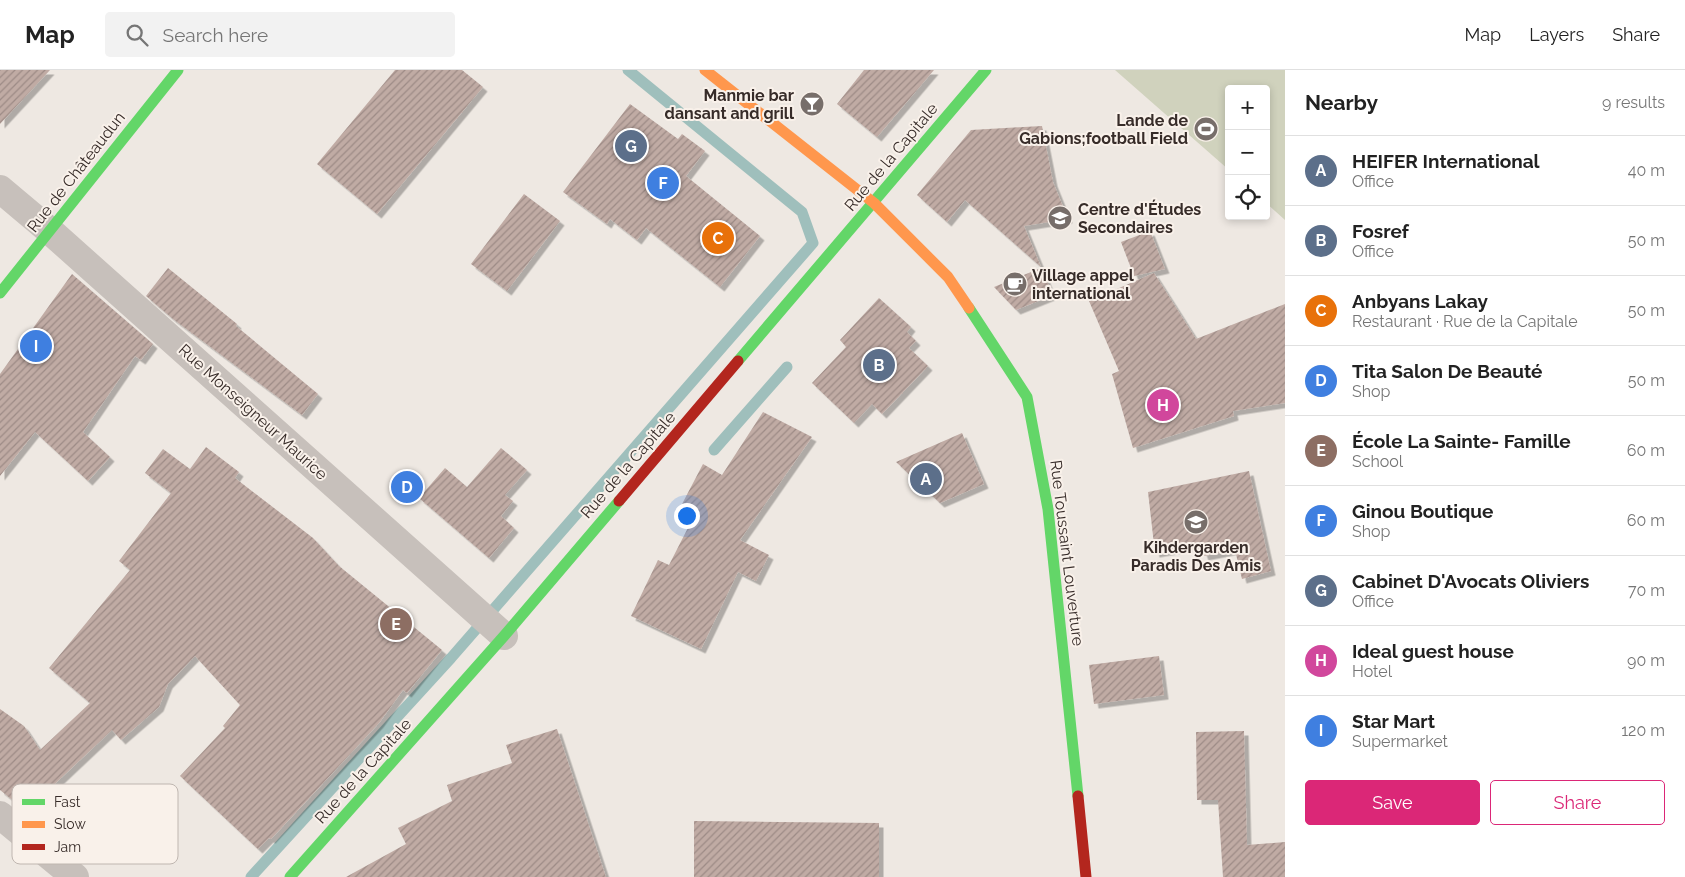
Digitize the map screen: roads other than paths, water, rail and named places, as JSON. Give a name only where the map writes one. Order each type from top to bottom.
[{"type":"street","name":"Rue de Châteaudun","points":[[0,293],[178,70]]},
{"type":"street","name":"Rue Toussaint Louverture","points":[[705,70],[874,203],[948,277],[1027,397],[1048,508],[1086,877]]},
{"type":"street","name":"Rue de la Capitale","points":[[290,877],[504,636],[986,70]]},
{"type":"street","name":"Rue Monseigneur Maurice","points":[[0,189],[50,231],[504,636]]},
{"type":"street","points":[[0,815],[12,825]]},
{"type":"street","points":[[59,864],[75,877]]},
{"type":"waterway","points":[[251,877],[451,658],[813,243],[802,212],[628,70]]},
{"type":"waterway","points":[[714,450],[787,367]]},
{"type":"place","name":"Manmie bar dansant and grill","points":[[812,104]]},
{"type":"place","name":"Lande de Gabions;football Field","points":[[1206,129]]},
{"type":"place","name":"Cabinet D'Avocats Oliviers","points":[[631,146]]},
{"type":"place","name":"Ginou Boutique","points":[[663,183]]},
{"type":"place","name":"Centre d'Études Secondaires","points":[[1060,218]]},
{"type":"place","name":"Anbyans Lakay","points":[[718,238]]},
{"type":"place","name":"Village appel international","points":[[1015,284]]},
{"type":"place","name":"Star Mart","points":[[36,346]]},
{"type":"place","name":"Fosref","points":[[879,365]]},
{"type":"place","name":"Ideal guest house","points":[[1163,405]]},
{"type":"place","name":"HEIFER International","points":[[926,479]]},
{"type":"place","name":"Tita Salon De Beauté","points":[[407,487]]},
{"type":"place","name":"Kihdergarden Paradis Des Amis","points":[[1196,522]]},
{"type":"place","name":"École La Sainte- Famille","points":[[396,624]]}]
